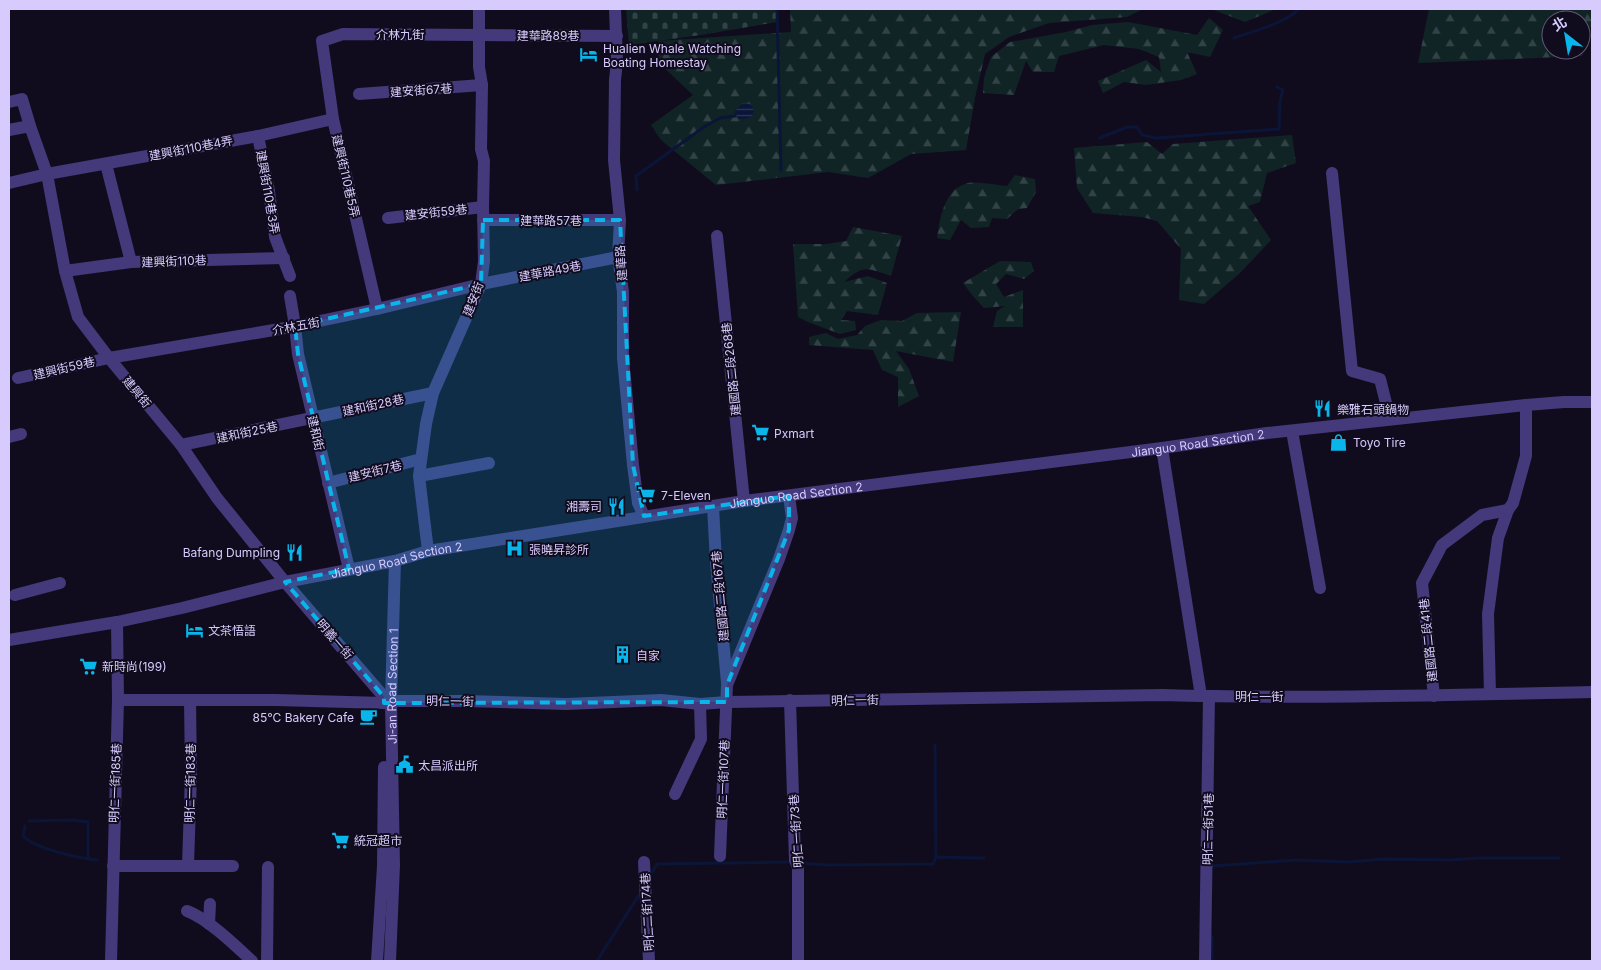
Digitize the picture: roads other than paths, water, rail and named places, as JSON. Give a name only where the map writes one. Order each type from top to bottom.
[{"type":"street","name":"建安街","points":[[428,551],[419,476],[433,392],[481,284],[484,259],[484,161],[480,149],[482,86],[478,67],[479,9]]},
{"type":"street","name":"建華路","points":[[615,9],[617,36],[614,160],[620,220],[618,257],[623,292],[624,358],[633,465],[638,503],[644,516]]},
{"type":"street","name":"介林九街","points":[[322,41],[343,34],[479,35]]},
{"type":"street","name":"建華路89巷","points":[[479,35],[617,36]]},
{"type":"street","name":"建興街110巷5弄","points":[[322,41],[333,119],[377,309]]},
{"type":"street","name":"建安街67巷","points":[[359,94],[482,86]]},
{"type":"street","points":[[9,102],[22,99],[47,174]]},
{"type":"street","name":"建興街110巷4弄","points":[[9,183],[47,174],[258,136],[333,119]]},
{"type":"street","points":[[9,130],[30,126]]},
{"type":"street","name":"建興街110巷3弄","points":[[258,136],[269,192],[275,237],[290,276]]},
{"type":"street","points":[[106,164],[131,262]]},
{"type":"street","points":[[1332,173],[1352,371],[1380,379],[1390,419]]},
{"type":"street","name":"建興街","points":[[47,174],[64,271],[78,317],[109,358],[181,445],[217,498],[285,582]]},
{"type":"street","name":"建安街59巷","points":[[388,218],[483,207]]},
{"type":"street","name":"建華路57巷","points":[[483,220],[620,220]]},
{"type":"street","name":"建國路二段268巷","points":[[717,236],[744,501]]},
{"type":"street","name":"建華路49巷","points":[[481,284],[618,257]]},
{"type":"street","name":"建興街110巷","points":[[64,271],[131,262],[284,258]]},
{"type":"street","name":"介林五街","points":[[109,358],[295,326],[481,284]]},
{"type":"street","name":"建和街","points":[[290,296],[298,354],[349,569]]},
{"type":"street","name":"建興街59巷","points":[[18,378],[109,358]]},
{"type":"street","name":"建和街28巷","points":[[313,418],[433,392]]},
{"type":"street","name":"Jianguo Road Section 2","points":[[9,640],[117,622],[285,582],[390,561],[428,551],[644,516],[744,501],[1390,419],[1526,405],[1592,402]]},
{"type":"street","points":[[1490,694],[1488,614],[1498,538],[1508,510],[1513,503],[1526,456],[1526,405]]},
{"type":"street","name":"建和街25巷","points":[[181,445],[313,418]]},
{"type":"street","points":[[1292,431],[1320,588]]},
{"type":"street","name":"明仁一街51巷","points":[[1162,448],[1205,696],[1205,961]]},
{"type":"street","name":"建安街7巷","points":[[328,483],[421,459]]},
{"type":"street","points":[[419,476],[489,463]]},
{"type":"street","points":[[728,685],[780,559],[792,518],[789,496]]},
{"type":"street","name":"建國路二段167巷","points":[[713,506],[716,562],[728,685]]},
{"type":"street","name":"建國路二段41巷","points":[[1434,696],[1422,583],[1442,546],[1482,515],[1508,510]]},
{"type":"street","name":"Ji-an Road Section 1","points":[[377,961],[383,866],[390,561]]},
{"type":"street","name":"明義一街","points":[[285,582],[386,700]]},
{"type":"street","points":[[15,595],[60,583]]},
{"type":"street","name":"明仁一街185巷","points":[[111,961],[118,700],[117,622]]},
{"type":"street","name":"明仁一街107巷","points":[[720,856],[728,685]]},
{"type":"street","name":"明仁一街","points":[[118,700],[386,700],[566,704],[661,700],[700,704],[790,700],[1162,695],[1434,696],[1592,692]]},
{"type":"street","name":"明仁一街183巷","points":[[188,865],[191,775],[190,700]]},
{"type":"street","name":"Ji-an Road Section 1","points":[[386,700],[394,865],[390,961]]},
{"type":"street","name":"明仁一街73巷","points":[[790,700],[795,860],[798,868],[798,961]]},
{"type":"street","points":[[675,794],[701,739],[700,704]]},
{"type":"street","name":"明仁二街174巷","points":[[644,862],[649,961]]},
{"type":"street","points":[[113,866],[233,866]]},
{"type":"street","points":[[267,961],[268,867]]},
{"type":"street","points":[[208,924],[210,904]]},
{"type":"street","points":[[187,911],[208,924],[252,961]]},
{"type":"water","points":[[743,103],[750,104],[753,107],[753,115],[744,119],[734,115],[735,111]]},
{"type":"waterway","points":[[777,9],[781,170]]},
{"type":"waterway","points":[[1234,38],[1287,18],[1298,9]]},
{"type":"waterway","points":[[1100,138],[1127,127],[1137,127],[1142,135],[1156,138],[1279,129],[1280,101],[1283,90],[1277,87]]},
{"type":"waterway","points":[[637,190],[636,176],[704,127],[720,118],[735,116]]},
{"type":"waterway","points":[[935,745],[936,857]]},
{"type":"waterway","points":[[29,821],[71,820],[88,822],[88,858]]},
{"type":"waterway","points":[[25,826],[23,836],[37,845],[69,855],[97,860]]},
{"type":"waterway","points":[[799,863],[827,865],[933,864],[936,857],[984,858]]},
{"type":"waterway","points":[[1212,868],[1213,866],[1296,860],[1348,862],[1385,859],[1559,858]]},
{"type":"waterway","points":[[649,878],[657,864],[792,862]]},
{"type":"waterway","points":[[597,961],[642,890]]},
{"type":"waterway","points":[[1212,937],[1212,961]]},
{"type":"place","name":"Hualien Whale Watching Boating Homestay","points":[[589,55]]},
{"type":"place","name":"樂雅石頭鍋物","points":[[1323,409]]},
{"type":"place","name":"Pxmart","points":[[760,433]]},
{"type":"place","name":"Toyo Tire","points":[[1339,442]]},
{"type":"place","name":"7-Eleven","points":[[647,495]]},
{"type":"place","name":"湘壽司","points":[[616,506]]},
{"type":"place","name":"張曉昇診所","points":[[515,549]]},
{"type":"place","name":"Bafang Dumpling","points":[[294,552]]},
{"type":"place","name":"文茶悟語","points":[[194,630]]},
{"type":"place","name":"自家","points":[[622,655]]},
{"type":"place","name":"新時尚(199)","points":[[88,666]]},
{"type":"place","name":"85°C Bakery Cafe","points":[[368,717]]},
{"type":"place","name":"太昌派出所","points":[[404,765]]},
{"type":"place","name":"統冠超市","points":[[340,840]]}]
